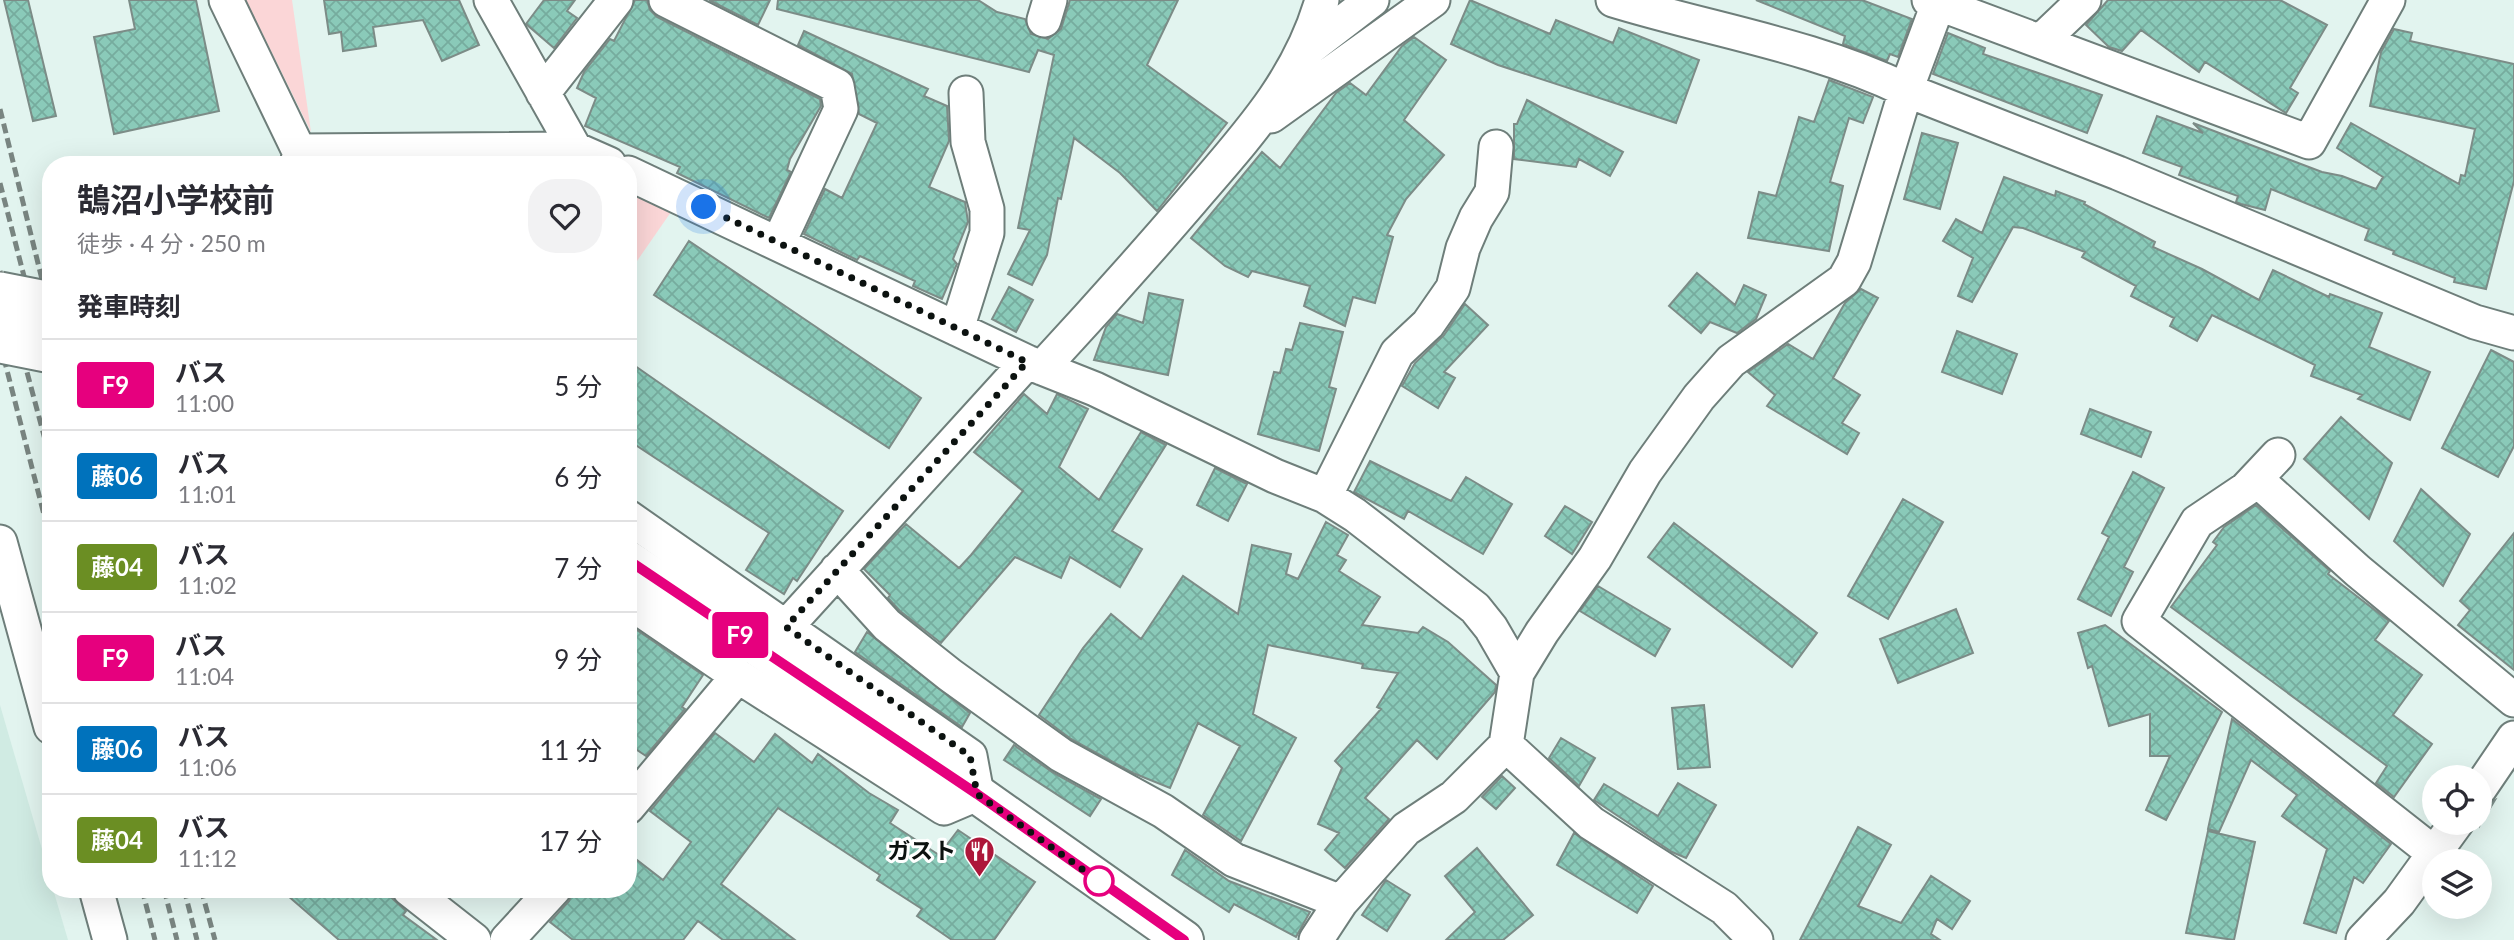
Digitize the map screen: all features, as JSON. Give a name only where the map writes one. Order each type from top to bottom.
[{"type":"main road","points":[[0,319],[42,328]]},
{"type":"main road","points":[[637,566],[977,794],[1184,940]]},
{"type":"street","points":[[226,0],[297,156]]},
{"type":"street","points":[[491,0],[575,149]]},
{"type":"street","points":[[543,93],[616,0]]},
{"type":"street","points":[[666,0],[837,86],[841,109],[778,244]]},
{"type":"street","points":[[786,627],[837,570],[1034,365],[1136,265],[1257,125],[1280,94],[1301,55],[1322,0]]},
{"type":"street","points":[[1301,55],[1372,0]]},
{"type":"street","points":[[1257,125],[1310,90],[1433,0]]},
{"type":"street","points":[[1613,0],[1778,42],[1864,70],[1906,90],[2118,173],[2475,322],[2514,333]]},
{"type":"street","points":[[2041,41],[2084,0]]},
{"type":"street","points":[[1315,940],[1341,902],[1406,829],[1454,797],[1506,745],[1517,673],[1595,558],[1645,472],[1699,397],[1731,361],[1844,281],[1854,262],[1933,2],[2309,142],[2388,0]]},
{"type":"street","points":[[957,329],[987,233],[987,209],[968,142],[966,93]]},
{"type":"street","points":[[1325,496],[1397,353],[1428,324],[1449,297],[1463,248],[1476,218],[1492,192],[1496,147]]},
{"type":"street","points":[[360,156],[575,149],[590,156]]},
{"type":"street","points":[[637,177],[1034,365],[1095,389],[1275,476],[1325,496],[1355,515],[1475,608],[1491,628],[1517,673]]},
{"type":"street","points":[[0,289],[42,297]]},
{"type":"street","points":[[0,346],[42,354]]},
{"type":"street","points":[[2429,849],[2139,621],[2197,522],[2267,467],[2358,571],[2514,700]]},
{"type":"street","points":[[637,523],[970,756],[977,794],[944,808],[738,676],[637,607]]},
{"type":"street","points":[[0,542],[42,680]]},
{"type":"street","points":[[837,570],[887,625],[950,676],[1060,755],[1163,811],[1234,860],[1341,902]]},
{"type":"street","points":[[637,796],[738,676]]},
{"type":"street","points":[[2492,770],[2514,737]]},
{"type":"street","points":[[1506,745],[1591,823],[1724,908],[1756,940]]},
{"type":"street","points":[[2364,940],[2399,902],[2422,871]]},
{"type":"street","points":[[98,898],[110,940]]},
{"type":"street","points":[[420,898],[474,940]]},
{"type":"street","points":[[508,940],[546,898]]},
{"type":"shaded area","points":[[246,0],[292,0],[311,132]]},
{"type":"shaded area","points":[[637,197],[671,212],[637,261]]},
{"type":"shaded area","points":[[0,705],[42,849],[42,898],[56,898],[68,940],[0,940]]},
{"type":"building","points":[[4,0],[28,0],[56,116],[33,121]]},
{"type":"building","points":[[129,0],[196,0],[219,111],[114,134],[94,37],[135,29]]},
{"type":"building","points":[[324,0],[459,0],[479,45],[442,61],[423,20],[373,27],[376,46],[343,51],[341,32],[329,34]]},
{"type":"building","points":[[544,0],[575,0],[567,11],[577,18],[554,48],[526,24]]},
{"type":"building","points":[[635,0],[647,0],[650,10],[657,17],[820,99],[821,106],[790,159],[787,170],[791,172],[769,218],[677,173],[680,167],[585,126],[596,98],[577,88],[584,72],[610,39],[614,41]]},
{"type":"building","points":[[709,0],[770,0],[758,25]]},
{"type":"building","points":[[778,0],[978,0],[997,12],[1025,19],[1031,34],[1048,39],[1061,29],[1070,0],[1178,0],[1147,65],[1227,123],[1157,211],[1120,173],[1074,138],[1047,255],[1032,285],[1008,274],[1030,230],[1018,228],[1054,55],[1038,50],[1029,72],[777,9]]},
{"type":"building","points":[[1470,0],[1550,34],[1556,20],[1613,43],[1619,28],[1699,60],[1676,123],[1498,65],[1451,44]]},
{"type":"building","points":[[1756,0],[1862,0],[1912,19],[1898,57],[1890,54],[1887,61],[1843,44],[1845,36]]},
{"type":"building","points":[[2108,0],[2280,0],[2327,25],[2290,88],[2298,93],[2286,113],[2205,62],[2199,72],[2141,30],[2122,51],[2109,47],[2086,25]]},
{"type":"building","points":[[2394,29],[2412,33],[2410,41],[2514,64],[2514,181],[2486,289],[2454,282],[2455,278],[2393,254],[2394,251],[2365,240],[2369,229],[2271,189],[2265,210],[2241,204],[2236,202],[2238,196],[2179,175],[2182,167],[2143,153],[2157,116],[2203,133],[2193,123],[2322,172],[2342,176],[2376,189],[2383,177],[2337,148],[2351,123],[2459,184],[2461,175],[2465,176],[2475,129],[2370,106],[2381,52]]},
{"type":"building","points":[[804,31],[928,89],[924,96],[947,106],[949,141],[929,187],[965,202],[968,222],[953,259],[957,264],[942,299],[913,286],[915,281],[860,256],[857,260],[804,234],[825,189],[842,198],[877,123],[859,114],[852,74],[798,45]]},
{"type":"building","points":[[1948,33],[1985,48],[1983,54],[2102,95],[2087,133],[1933,74]]},
{"type":"building","points":[[1414,37],[1446,60],[1404,120],[1444,155],[1406,199],[1387,235],[1393,237],[1375,303],[1353,297],[1345,326],[1304,306],[1310,286],[1252,271],[1248,277],[1225,266],[1191,238],[1262,152],[1280,168],[1336,93],[1350,83],[1366,95],[1402,46]]},
{"type":"building","points":[[1829,80],[1873,97],[1863,123],[1849,118],[1830,182],[1843,186],[1829,251],[1748,238],[1759,192],[1776,196],[1799,117],[1814,122]]},
{"type":"building","points":[[1527,100],[1623,152],[1610,176],[1579,159],[1576,167],[1514,159],[1514,124],[1517,124]]},
{"type":"building","points":[[1922,133],[1958,143],[1940,209],[1904,199]]},
{"type":"building","points":[[2004,177],[2055,196],[2056,191],[2085,202],[2084,204],[2155,242],[2153,247],[2202,269],[2259,300],[2273,270],[2329,297],[2330,294],[2382,313],[2369,347],[2430,372],[2410,420],[2358,399],[2362,395],[2311,376],[2315,365],[2212,315],[2197,341],[2170,326],[2174,318],[2131,296],[2136,286],[2082,257],[2085,252],[2023,228],[2013,227],[1972,302],[1958,296],[1973,258],[1943,241],[1956,219],[1982,233]]},
{"type":"building","points":[[689,241],[921,398],[889,448],[654,295]]},
{"type":"building","points":[[1697,273],[1735,305],[1744,285],[1766,295],[1756,319],[1737,333],[1710,322],[1701,333],[1669,306]]},
{"type":"building","points":[[1009,287],[1033,300],[1016,332],[992,319]]},
{"type":"building","points":[[1861,289],[1878,298],[1833,378],[1860,395],[1842,423],[1859,433],[1847,454],[1767,406],[1775,395],[1748,372],[1788,344],[1813,359],[1845,303]]},
{"type":"building","points":[[1149,293],[1183,300],[1168,375],[1094,360],[1106,327],[1117,314],[1143,323]]},
{"type":"building","points":[[1465,304],[1488,325],[1444,372],[1455,378],[1438,408],[1402,386],[1415,363],[1444,335]]},
{"type":"building","points":[[1300,323],[1343,332],[1329,387],[1336,389],[1319,451],[1258,434],[1274,372],[1280,373],[1286,349],[1292,350]]},
{"type":"building","points":[[1957,331],[2017,354],[2002,394],[1942,372]]},
{"type":"building","points":[[2491,350],[2514,362],[2514,446],[2498,477],[2442,448]]},
{"type":"building","points":[[637,367],[843,511],[797,581],[793,578],[784,594],[746,570],[769,533],[637,446]]},
{"type":"building","points":[[1024,394],[1047,414],[1057,394],[1088,409],[1059,467],[1099,500],[1141,432],[1166,445],[1112,531],[1142,549],[1120,587],[1070,557],[1061,578],[1015,557],[941,643],[900,611],[888,598],[890,595],[864,569],[906,524],[959,568],[971,555],[1023,491],[974,452]]},
{"type":"building","points":[[2090,409],[2151,432],[2141,457],[2081,434]]},
{"type":"building","points":[[2341,417],[2392,463],[2369,519],[2304,459]]},
{"type":"building","points":[[1370,461],[1451,501],[1466,477],[1512,504],[1483,554],[1408,511],[1404,519],[1354,492]]},
{"type":"building","points":[[1215,468],[1247,484],[1228,521],[1197,505]]},
{"type":"building","points":[[2133,472],[2164,488],[2124,567],[2133,572],[2111,616],[2078,599],[2109,537],[2102,533]]},
{"type":"building","points":[[2421,489],[2470,534],[2443,586],[2394,541]]},
{"type":"building","points":[[1903,499],[1943,522],[1888,619],[1848,596]]},
{"type":"building","points":[[2256,505],[2330,571],[2328,574],[2389,621],[2375,640],[2422,675],[2393,715],[2432,744],[2394,797],[2376,783],[2387,766],[2171,607],[2217,545],[2213,542],[2224,527]]},
{"type":"building","points":[[1565,506],[1592,522],[1572,554],[1545,536]]},
{"type":"building","points":[[1326,522],[1348,535],[1337,555],[1346,560],[1339,571],[1380,597],[1362,625],[1418,633],[1423,627],[1448,642],[1496,685],[1495,692],[1437,759],[1417,740],[1365,798],[1389,819],[1345,868],[1325,850],[1339,833],[1318,824],[1342,768],[1335,761],[1381,709],[1377,707],[1398,673],[1362,668],[1363,664],[1268,645],[1253,714],[1296,738],[1241,841],[1203,815],[1240,746],[1198,723],[1170,788],[1133,773],[1071,739],[1039,715],[1083,648],[1111,614],[1141,639],[1183,576],[1238,614],[1252,545],[1291,554],[1286,574],[1298,579]]},
{"type":"building","points":[[1674,523],[1817,633],[1792,667],[1648,557]]},
{"type":"building","points":[[2514,533],[2514,670],[2458,625],[2470,610],[2460,601]]},
{"type":"building","points":[[1598,586],[1670,629],[1655,656],[1580,611]]},
{"type":"building","points":[[1956,609],[1973,653],[1898,683],[1880,639]]},
{"type":"building","points":[[2105,625],[2222,712],[2166,820],[2146,810],[2170,756],[2150,756],[2150,714],[2109,726],[2092,666],[2088,668],[2078,633]]},
{"type":"building","points":[[637,630],[703,675],[682,707],[685,709],[646,756],[637,750]]},
{"type":"building","points":[[867,632],[970,713],[962,727],[855,652]]},
{"type":"building","points":[[1704,705],[1710,767],[1678,769],[1672,708]]},
{"type":"building","points":[[2232,719],[2391,844],[2363,883],[2354,877],[2336,933],[2304,923],[2327,849],[2282,816],[2297,795],[2251,760],[2219,832],[2208,829]]},
{"type":"building","points":[[715,733],[754,762],[775,734],[812,763],[818,754],[869,793],[898,810],[890,823],[939,855],[958,830],[1035,882],[994,940],[952,940],[917,916],[922,909],[877,880],[880,875],[778,808],[721,884],[795,940],[723,940],[698,921],[683,940],[573,940],[550,922],[570,898],[637,898],[637,860],[663,880],[691,842],[650,811]]},
{"type":"building","points":[[1561,738],[1595,758],[1579,786],[1549,758]]},
{"type":"building","points":[[1014,745],[1052,772],[1101,799],[1090,816],[1004,760]]},
{"type":"building","points":[[1502,776],[1515,788],[1496,809],[1482,797]]},
{"type":"building","points":[[1678,783],[1716,805],[1686,858],[1672,852],[1594,800],[1604,784],[1658,816]]},
{"type":"building","points":[[1858,827],[1891,845],[1858,906],[1901,923],[1931,876],[1970,901],[1952,929],[1937,919],[1931,934],[1940,940],[1800,940]]},
{"type":"building","points":[[2208,831],[2255,842],[2234,940],[2186,933]]},
{"type":"building","points":[[1574,833],[1653,886],[1637,913],[1557,865]]},
{"type":"building","points":[[1477,848],[1533,915],[1503,940],[1446,940],[1475,912],[1445,876]]},
{"type":"building","points":[[1185,850],[1229,881],[1310,912],[1296,937],[1234,904],[1229,912],[1172,875]]},
{"type":"building","points":[[1386,880],[1410,895],[1387,931],[1362,915]]},
{"type":"building","points":[[290,898],[392,898],[406,911],[403,915],[437,940],[339,940]]},
{"type":"railway","points":[[0,109],[42,279]]},
{"type":"railway","points":[[0,183],[42,346]]},
{"type":"railway","points":[[0,271],[42,428]]},
{"type":"railway","points":[[0,343],[42,507]]},
{"type":"railway","points":[[144,898],[155,940]]},
{"type":"railway","points":[[166,898],[177,940]]},
{"type":"railway","points":[[186,898],[197,940]]},
{"type":"railway","points":[[203,898],[215,940]]},
{"type":"bus line","name":"F9","points":[[637,566],[977,794],[1184,940]]},
{"type":"place","name":"ガスト","points":[[979,878]]},
{"type":"route","points":[[704,207],[1027,362],[786,627],[970,756],[977,794],[1099,881]]}]
